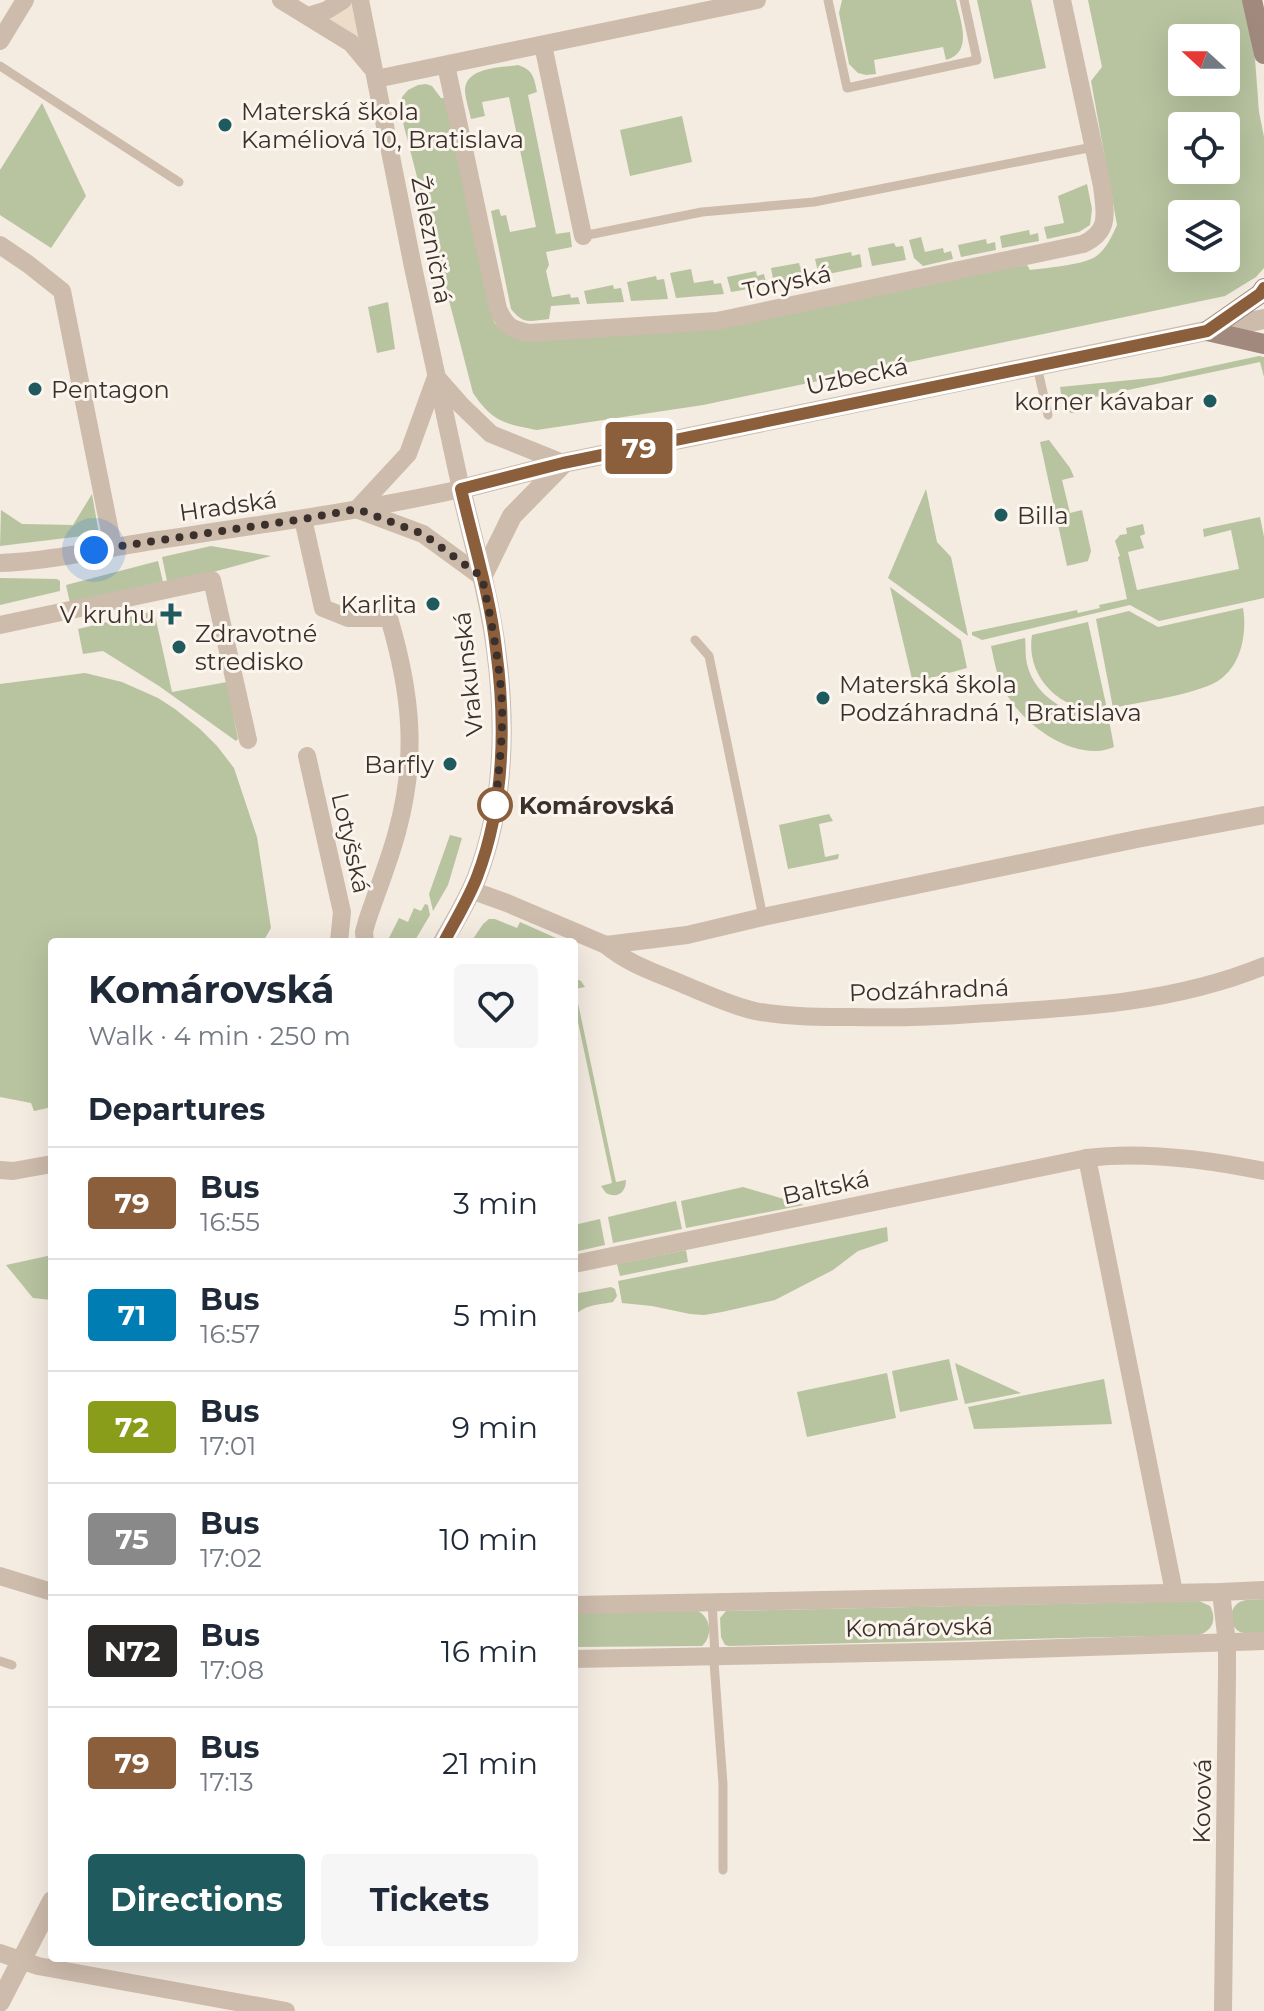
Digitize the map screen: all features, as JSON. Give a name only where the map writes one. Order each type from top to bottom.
[{"type":"main road","points":[[1252,0],[1264,54]]},
{"type":"main road","points":[[1207,331],[1264,288]]},
{"type":"main road","points":[[1207,331],[1264,344]]},
{"type":"street","points":[[0,41],[25,0]]},
{"type":"street","points":[[281,0],[351,43],[375,76],[543,45],[700,8],[757,0]]},
{"type":"street","points":[[308,16],[327,10],[343,0]]},
{"type":"street","name":"Železničná","points":[[360,0],[461,489]]},
{"type":"street","name":"Toryská","points":[[446,65],[503,321],[512,329],[529,333],[717,321],[1095,239],[1102,231],[1105,211],[1102,186],[1062,0]]},
{"type":"street","points":[[543,45],[583,236]]},
{"type":"street","points":[[0,245],[62,291],[113,547]]},
{"type":"street","name":"Uzbecká","points":[[461,489],[563,463],[1264,319]]},
{"type":"street","points":[[436,377],[491,434],[563,463],[512,516],[482,577],[423,534],[357,509],[408,454],[436,377]]},
{"type":"street","name":"Hradská","points":[[0,563],[40,560],[303,519],[461,489]]},
{"type":"street","name":"Vrakunská","points":[[445,938],[471,890],[489,836],[495,811],[501,750],[502,705],[496,646],[461,489]]},
{"type":"street","points":[[303,519],[323,608],[348,618],[389,618],[407,693],[411,732],[409,775],[394,844],[367,921],[365,938]]},
{"type":"street","points":[[0,625],[212,580],[248,740]]},
{"type":"street","name":"Lotyšská","points":[[307,756],[342,912],[339,938]]},
{"type":"street","points":[[606,945],[687,935],[1264,815]]},
{"type":"street","name":"Podzáhradná","points":[[471,890],[606,945],[638,965],[727,1003],[753,1011],[784,1015],[915,1018],[1118,1003],[1149,999],[1209,984],[1264,966]]},
{"type":"street","name":"Baltská","points":[[578,1263],[1115,1154],[1221,1162],[1264,1171]]},
{"type":"street","points":[[1087,1158],[1174,1592]]},
{"type":"street","points":[[0,1170],[13,1171],[48,1165]]},
{"type":"street","points":[[0,1576],[48,1591]]},
{"type":"street","name":"Komárovská","points":[[578,1605],[1264,1590]]},
{"type":"street","name":"Kovová","points":[[1221,1592],[1227,1643],[1223,2011]]},
{"type":"street","name":"Komárovská","points":[[578,1659],[1264,1641]]},
{"type":"street","points":[[0,2002],[48,1909]]},
{"type":"street","points":[[0,1953],[53,1969],[286,2011]]},
{"type":"lane","points":[[828,0],[847,88],[977,60],[964,0]]},
{"type":"lane","points":[[0,66],[179,182]]},
{"type":"lane","points":[[583,236],[702,212],[814,202],[1093,147]]},
{"type":"lane","points":[[1037,366],[1048,415]]},
{"type":"lane","points":[[695,640],[709,656],[763,917]]},
{"type":"lane","points":[[712,1602],[723,1784],[723,1870]]},
{"type":"lane","points":[[0,1661],[12,1665]]},
{"type":"green space","points":[[842,0],[956,0],[963,43],[955,56],[946,60],[943,47],[874,60],[876,74],[858,73],[849,64],[839,13]]},
{"type":"green space","points":[[977,0],[1031,0],[1046,68],[994,79]]},
{"type":"green space","points":[[1088,0],[1243,0],[1255,59],[1264,137],[1264,268],[1256,277],[1225,296],[703,405],[537,430],[500,420],[486,410],[473,393],[401,115],[402,97],[408,90],[426,84],[445,98],[494,322],[509,335],[528,341],[1027,265],[1030,270],[1064,266],[1095,257],[1105,247],[1117,225],[1091,81],[1102,67]]},
{"type":"green space","points":[[518,65],[534,78],[537,92],[528,95],[556,234],[570,232],[572,247],[546,252],[549,265],[546,271],[552,297],[570,294],[571,298],[578,297],[580,304],[551,306],[549,319],[532,321],[523,320],[511,309],[491,211],[499,209],[501,216],[506,215],[510,232],[536,227],[509,97],[482,102],[485,116],[471,119],[465,92],[466,84],[477,73]]},
{"type":"green space","points":[[42,103],[86,196],[51,248],[0,215],[0,170]]},
{"type":"green space","points":[[682,116],[692,162],[630,176],[620,130]]},
{"type":"green space","points":[[1087,184],[1092,209],[1090,225],[1079,232],[1047,239],[1044,227],[1064,223],[1058,196]]},
{"type":"green space","points":[[1029,230],[1030,235],[1038,233],[1039,241],[1002,248],[1000,236]]},
{"type":"green space","points":[[921,237],[925,252],[943,248],[944,253],[951,251],[953,259],[923,266],[914,258],[909,240]]},
{"type":"green space","points":[[986,239],[987,244],[995,242],[996,250],[961,257],[958,245]]},
{"type":"green space","points":[[894,243],[896,247],[903,246],[906,260],[872,266],[868,248]]},
{"type":"green space","points":[[851,252],[852,256],[860,254],[862,267],[819,276],[815,259]]},
{"type":"green space","points":[[799,263],[800,267],[807,266],[810,277],[774,284],[771,268]]},
{"type":"green space","points":[[691,269],[694,283],[713,280],[714,284],[721,283],[724,294],[676,298],[670,273]]},
{"type":"green space","points":[[756,271],[757,276],[764,274],[767,286],[731,292],[727,277]]},
{"type":"green space","points":[[656,276],[657,280],[664,279],[668,299],[631,301],[627,282]]},
{"type":"green space","points":[[613,285],[614,289],[621,288],[624,302],[587,304],[584,291]]},
{"type":"green space","points":[[388,302],[395,349],[377,353],[368,307]]},
{"type":"green space","points":[[1264,357],[1264,377],[1260,362],[1076,401],[1079,413],[1071,413],[1063,406],[1060,387],[1161,377]]},
{"type":"green space","points":[[1049,440],[1074,477],[1062,480],[1070,513],[1082,510],[1091,551],[1088,561],[1067,566],[1040,442]]},
{"type":"green space","points":[[926,489],[937,542],[951,557],[968,636],[888,578]]},
{"type":"green space","points":[[92,494],[99,534],[0,546],[1,510],[22,524],[73,525]]},
{"type":"green space","points":[[1260,517],[1264,537],[1264,598],[1159,621],[1130,605],[982,640],[972,635],[972,632],[1077,610],[1078,613],[1127,599],[1115,541],[1120,535],[1127,534],[1126,528],[1143,524],[1145,534],[1140,536],[1144,548],[1128,552],[1137,590],[1239,569],[1231,530],[1204,537],[1203,529]]},
{"type":"green space","points":[[211,546],[271,556],[167,581],[162,557]]},
{"type":"green space","points":[[158,561],[163,582],[70,603],[66,585]]},
{"type":"green space","points":[[0,578],[57,579],[60,581],[60,591],[0,605]]},
{"type":"green space","points":[[890,587],[961,640],[967,668],[913,683]]},
{"type":"green space","points":[[1243,608],[1242,646],[1234,664],[1222,678],[1201,689],[1113,708],[1096,619],[1129,611],[1158,627]]},
{"type":"green space","points":[[154,611],[172,692],[227,682],[236,741],[103,651],[83,654],[78,629]]},
{"type":"green space","points":[[1088,622],[1107,709],[1076,706],[1051,691],[1041,679],[1031,651],[1032,635]]},
{"type":"green space","points":[[1025,638],[1027,664],[1039,688],[1047,697],[1069,710],[1108,715],[1114,747],[1096,751],[1066,745],[1036,728],[1013,703],[998,676],[991,646]]},
{"type":"green space","points":[[85,673],[122,682],[158,698],[200,729],[234,768],[257,837],[271,928],[265,938],[48,938],[48,1108],[34,1111],[31,1103],[0,1097],[0,684]]},
{"type":"green space","points":[[829,814],[833,821],[819,824],[825,857],[839,854],[838,859],[788,869],[779,825]]},
{"type":"green space","points":[[450,835],[462,838],[448,885],[433,911],[429,894]]},
{"type":"green space","points":[[425,904],[428,905],[430,915],[416,938],[389,938],[399,918],[408,922],[414,908],[421,911]]},
{"type":"green space","points":[[495,919],[517,928],[520,922],[556,938],[474,938],[483,924]]},
{"type":"green space","points":[[578,1003],[616,1182],[626,1180],[623,1191],[618,1195],[606,1193],[601,1186],[612,1183],[578,1022]]},
{"type":"green space","points":[[743,1187],[804,1205],[686,1228],[681,1201]]},
{"type":"green space","points":[[676,1201],[682,1229],[613,1243],[608,1217]]},
{"type":"green space","points":[[600,1219],[605,1245],[578,1251],[578,1224]]},
{"type":"green space","points":[[887,1227],[888,1241],[858,1251],[833,1270],[775,1300],[704,1315],[622,1303],[618,1281]]},
{"type":"green space","points":[[686,1250],[688,1262],[620,1276],[617,1264]]},
{"type":"green space","points":[[48,1256],[48,1300],[33,1298],[6,1265]]},
{"type":"green space","points":[[611,1287],[617,1296],[613,1302],[578,1312],[578,1293]]},
{"type":"green space","points":[[949,1359],[958,1400],[900,1412],[892,1371]]},
{"type":"green space","points":[[955,1363],[1021,1393],[965,1404]]},
{"type":"green space","points":[[887,1373],[896,1418],[807,1437],[797,1392]]},
{"type":"green space","points":[[1104,1379],[1112,1424],[974,1429],[968,1407]]},
{"type":"green space","points":[[1264,1599],[1264,1633],[1246,1634],[1236,1629],[1231,1615],[1238,1603]]},
{"type":"green space","points":[[1199,1601],[1210,1606],[1213,1620],[1207,1631],[1198,1635],[729,1646],[721,1637],[720,1618],[726,1611]]},
{"type":"green space","points":[[698,1611],[706,1618],[708,1637],[702,1646],[578,1647],[578,1613]]},
{"type":"shaded area","points":[[351,1],[356,38],[328,21],[328,17]]},
{"type":"bus line","name":"79","points":[[446,938],[471,890],[488,844],[495,811],[501,750],[502,705],[496,646],[461,489],[563,463],[1207,331],[1264,288]]},
{"type":"place","name":"Materská škola Kaméliová 10, Bratislava","points":[[225,125]]},
{"type":"place","name":"Pentagon","points":[[35,389]]},
{"type":"place","name":"korner kávabar","points":[[1210,401]]},
{"type":"place","name":"Billa","points":[[1001,515]]},
{"type":"place","name":"Karlita","points":[[433,604]]},
{"type":"place","name":"V kruhu","points":[[171,614]]},
{"type":"place","name":"Zdravotné stredisko","points":[[179,647]]},
{"type":"place","name":"Materská škola Podzáhradná 1, Bratislava","points":[[823,698]]},
{"type":"place","name":"Barfly","points":[[450,764]]},
{"type":"place","name":"Komárovská","points":[[495,805]]},
{"type":"route","points":[[94,550],[357,509],[423,534],[482,577],[496,646],[502,705],[495,811],[495,805]]}]
